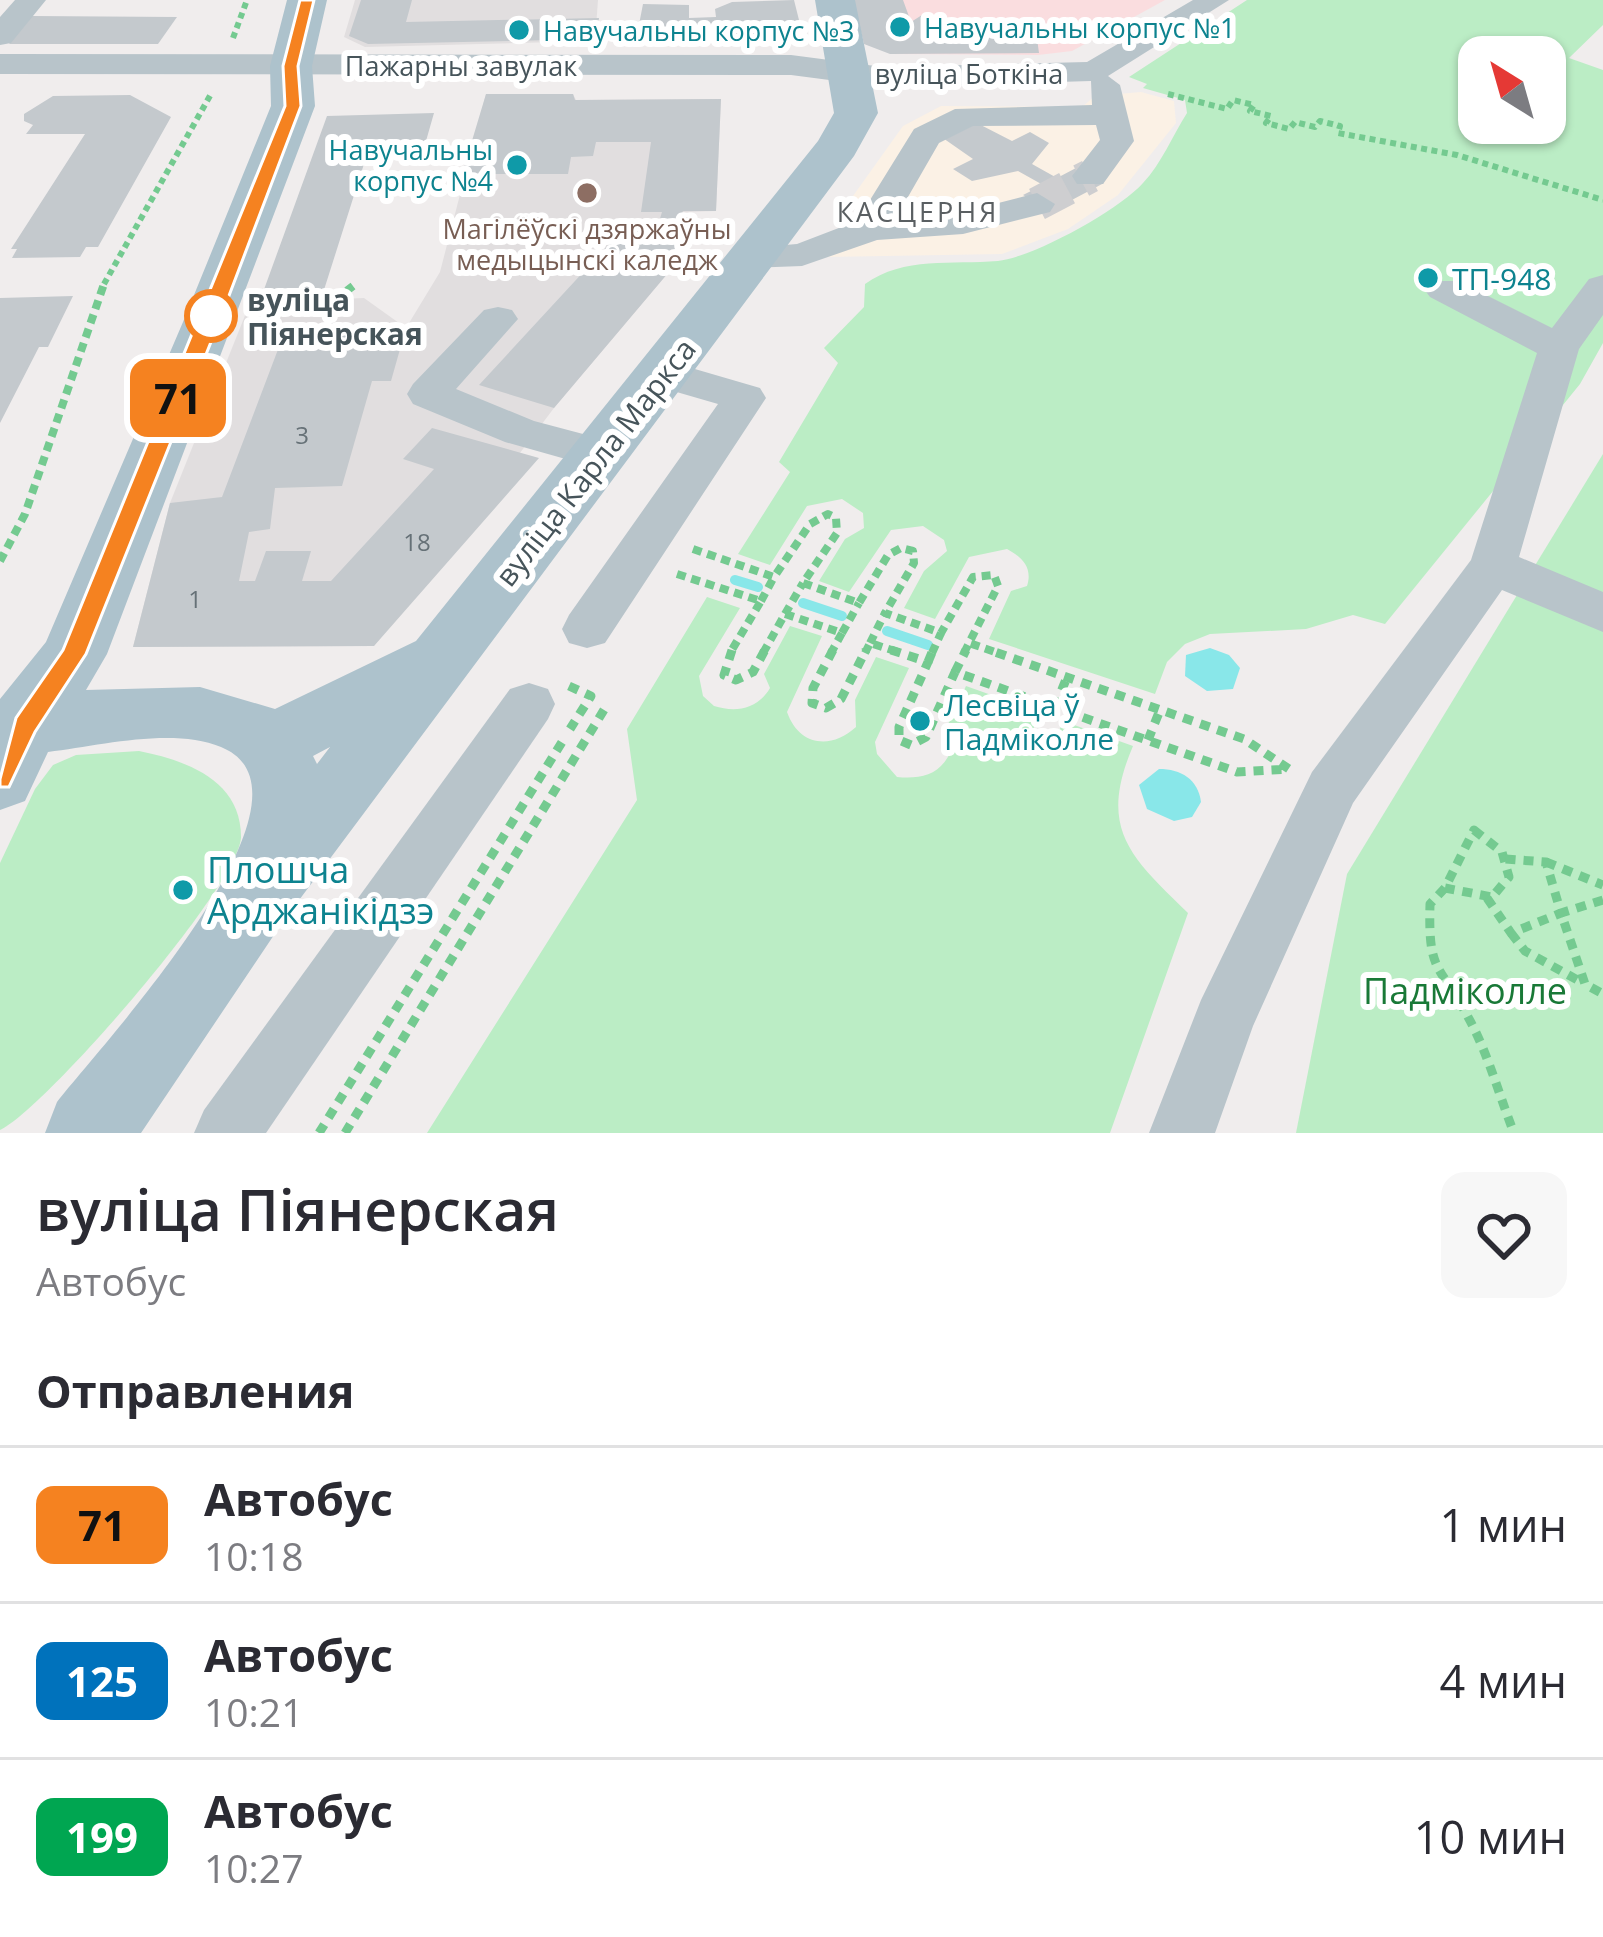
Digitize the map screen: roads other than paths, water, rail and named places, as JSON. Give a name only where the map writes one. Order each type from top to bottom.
[{"type":"main road","points":[[246,69],[277,0]]},
{"type":"main road","points":[[246,69],[307,0]]},
{"type":"main road","name":"вуліца Карла Маркса","points":[[256,898],[838,146],[856,112],[835,0]]},
{"type":"main road","points":[[6,733],[74,654],[293,106],[246,69]]},
{"type":"main road","points":[[271,745],[415,673],[460,638]]},
{"type":"main road","points":[[6,733],[152,714],[232,720],[271,745],[289,778],[290,824],[256,898],[88,1133]]},
{"type":"street","points":[[0,36],[31,0]]},
{"type":"street","name":"вуліца Боткіна","points":[[849,71],[958,78],[1094,71],[1214,0]]},
{"type":"street","points":[[3,99],[13,64]]},
{"type":"street","name":"Пажарны завулак","points":[[13,64],[246,69],[767,65],[849,71]]},
{"type":"street","points":[[1090,176],[1117,141],[1094,71]]},
{"type":"street","points":[[871,229],[926,136],[968,116],[1112,115]]},
{"type":"street","points":[[752,257],[802,255],[871,229],[962,223],[1037,204]]},
{"type":"street","points":[[1182,1133],[1223,1021],[1332,789],[1493,566],[1559,348],[1603,287]]},
{"type":"street","points":[[1444,289],[1559,348]]},
{"type":"street","points":[[498,319],[428,394],[520,432],[601,454]]},
{"type":"street","points":[[587,628],[745,398],[664,374]]},
{"type":"street","points":[[1493,566],[1603,613]]},
{"type":"street","points":[[227,1133],[529,704]]},
{"type":"water","points":[[1210,648],[1229,655],[1240,668],[1233,689],[1207,691],[1185,676],[1186,655]]},
{"type":"water","points":[[1159,769],[1181,773],[1192,781],[1201,802],[1192,817],[1174,821],[1147,809],[1139,785]]},
{"type":"waterway","points":[[735,580],[758,587]]},
{"type":"waterway","points":[[803,603],[842,616]]},
{"type":"waterway","points":[[887,631],[928,645]]},
{"type":"tunnel","points":[[1037,204],[1090,176]]},
{"type":"place","name":"Навучальны корпус №1","points":[[900,27]]},
{"type":"place","name":"Навучальны корпус №3","points":[[519,30]]},
{"type":"place","name":"Навучальны корпус №4","points":[[517,165]]},
{"type":"place","name":"Магілёўскі дзяржаўны медыцынскі каледж","points":[[587,193]]},
{"type":"place","name":"ТП-948","points":[[1428,278]]},
{"type":"place","name":"вуліца Піянерская","points":[[211,316]]},
{"type":"place","name":"Лесвіца ў Падміколле","points":[[920,721]]},
{"type":"place","name":"Плошча Арджанікідзэ","points":[[183,890]]},
{"type":"district","name":"КАСЦЕРНЯ","points":[[918,211]]},
{"type":"park label","name":"Падміколле","points":[[1465,990]]}]
